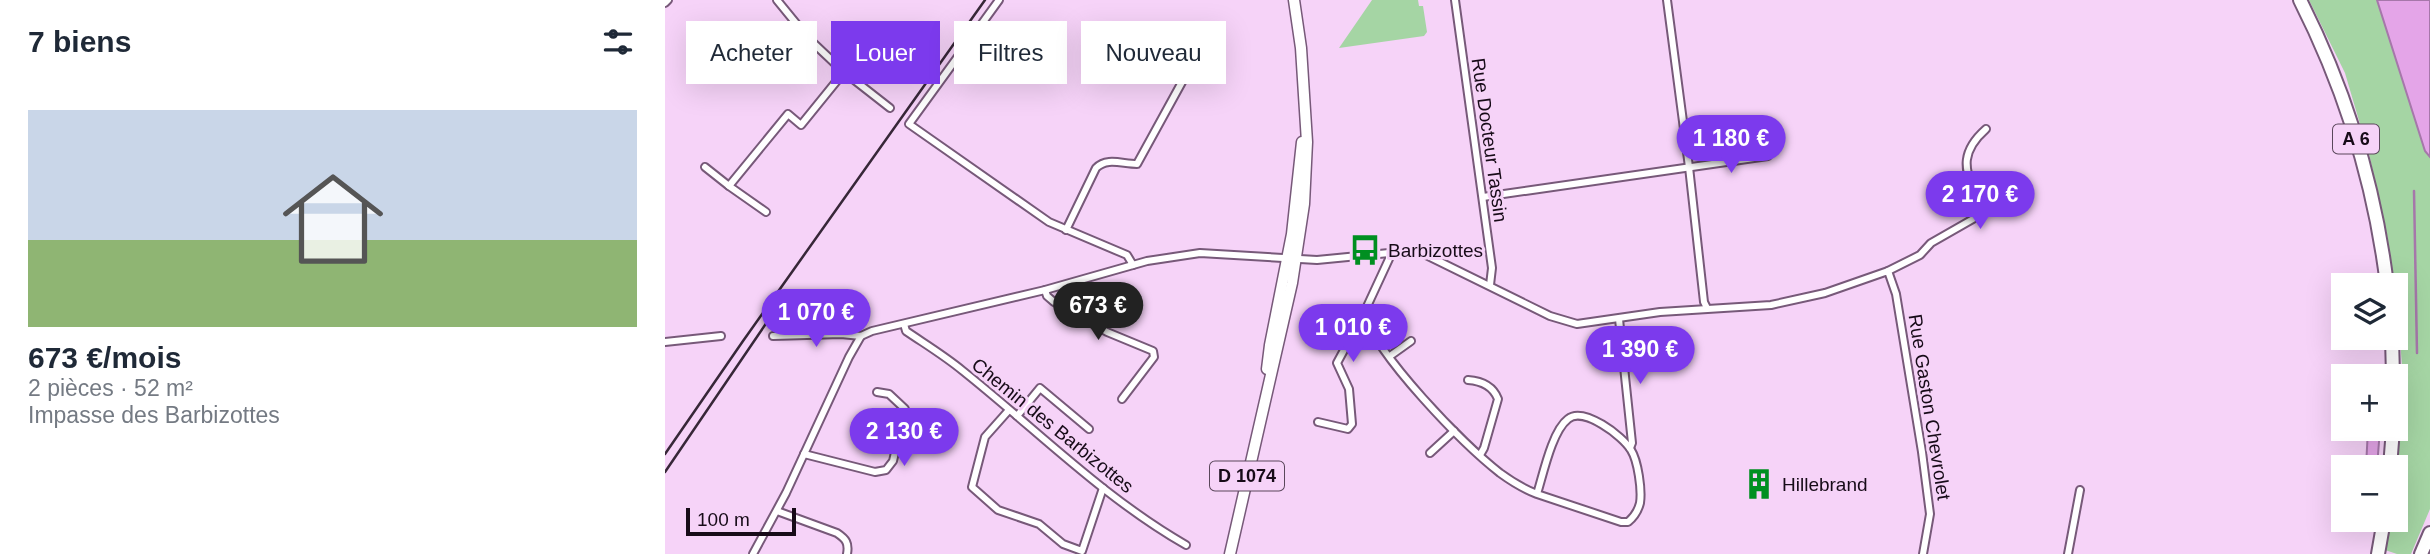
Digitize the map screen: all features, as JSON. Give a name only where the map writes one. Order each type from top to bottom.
[{"type":"highway","name":"A 6","points":[[2300,0],[2335,76],[2357,142],[2374,211],[2385,273]]},
{"type":"highway","points":[[2378,554],[2382,532]]},
{"type":"highway","points":[[2421,554],[2430,533]]},
{"type":"main road","name":"D 1074","points":[[1230,554],[1264,397],[1278,347],[1307,170],[1301,48],[1294,0]]},
{"type":"street","points":[[777,0],[808,38],[831,60]]},
{"type":"street","points":[[999,0],[909,124],[1049,222],[1127,255],[1133,265]]},
{"type":"street","name":"Rue Docteur Tassin","points":[[1455,0],[1483,197],[1492,273],[1490,285]]},
{"type":"street","points":[[1667,0],[1707,309]]},
{"type":"street","points":[[729,186],[788,114],[801,125],[834,84]]},
{"type":"street","points":[[859,84],[890,108]]},
{"type":"street","points":[[1066,230],[1096,168],[1106,162],[1137,164],[1181,84]]},
{"type":"street","points":[[773,336],[861,336],[871,331],[1045,290],[1133,265],[1209,253],[1323,260],[1415,252],[1433,257],[1550,316],[1577,324],[1660,312],[1784,302],[1849,286],[1885,272],[1920,255],[1931,243],[1973,219],[1976,204],[1967,170],[1968,152],[1970,145],[1986,129]]},
{"type":"street","points":[[1483,197],[1768,156]]},
{"type":"street","points":[[705,167],[766,212]]},
{"type":"street","points":[[1318,422],[1348,429],[1352,425],[1349,388],[1337,363],[1364,313],[1389,259],[1389,253]]},
{"type":"street","name":"Rue Gaston Chevrolet","points":[[1885,272],[1896,294],[1929,501],[1930,514],[1923,554]]},
{"type":"street","points":[[1045,290],[1054,302],[1107,332],[1153,351],[1154,357],[1122,399]]},
{"type":"street","points":[[1364,313],[1371,330],[1390,356],[1454,431],[1501,474],[1537,494],[1628,522],[1640,503],[1635,463],[1630,448],[1596,421],[1584,415],[1573,415],[1558,432],[1537,494]]},
{"type":"street","points":[[1619,319],[1632,443],[1630,448]]},
{"type":"street","name":"Chemin des Barbizottes","points":[[904,324],[906,331],[962,370],[1103,488],[1158,529],[1186,545]]},
{"type":"street","points":[[665,342],[721,336]]},
{"type":"street","points":[[753,554],[777,511],[861,336]]},
{"type":"street","points":[[1390,356],[1411,341]]},
{"type":"street","points":[[1468,380],[1479,381],[1488,386],[1494,390],[1498,399],[1485,448],[1480,455]]},
{"type":"street","points":[[1017,416],[1040,388],[1089,429]]},
{"type":"street","points":[[804,454],[875,472],[886,470],[893,461],[905,409],[889,394],[877,392]]},
{"type":"street","points":[[1009,410],[985,437],[972,487],[998,510],[1039,524],[1063,544],[1085,553],[1103,488]]},
{"type":"street","points":[[1430,453],[1454,431]]},
{"type":"street","points":[[2068,554],[2080,490]]},
{"type":"street","points":[[777,511],[837,533],[845,538],[848,544],[847,554]]},
{"type":"green space","points":[[1372,0],[1418,0],[1419,6],[1423,6],[1427,32],[1424,36],[1339,48]]},
{"type":"green space","points":[[2309,0],[2377,0],[2425,151],[2430,157],[2430,509],[2411,554],[2397,554],[2385,550],[2388,532],[2408,532],[2408,455],[2398,455],[2399,441],[2408,441],[2408,364],[2402,364],[2401,350],[2408,350],[2408,273],[2392,273],[2370,158],[2345,73]]},
{"type":"shaded area","points":[[2377,0],[2430,0],[2430,157],[2425,151]]},
{"type":"shaded area","points":[[2367,441],[2379,441],[2378,455],[2367,455]]},
{"type":"waterway","points":[[2414,191],[2417,353]]},
{"type":"railway","points":[[665,454],[985,0]]},
{"type":"railway","points":[[665,472],[767,322]]},
{"type":"place","name":"Barbizottes","points":[[1365,250]]},
{"type":"place","name":"Hillebrand","points":[[1759,484]]}]
